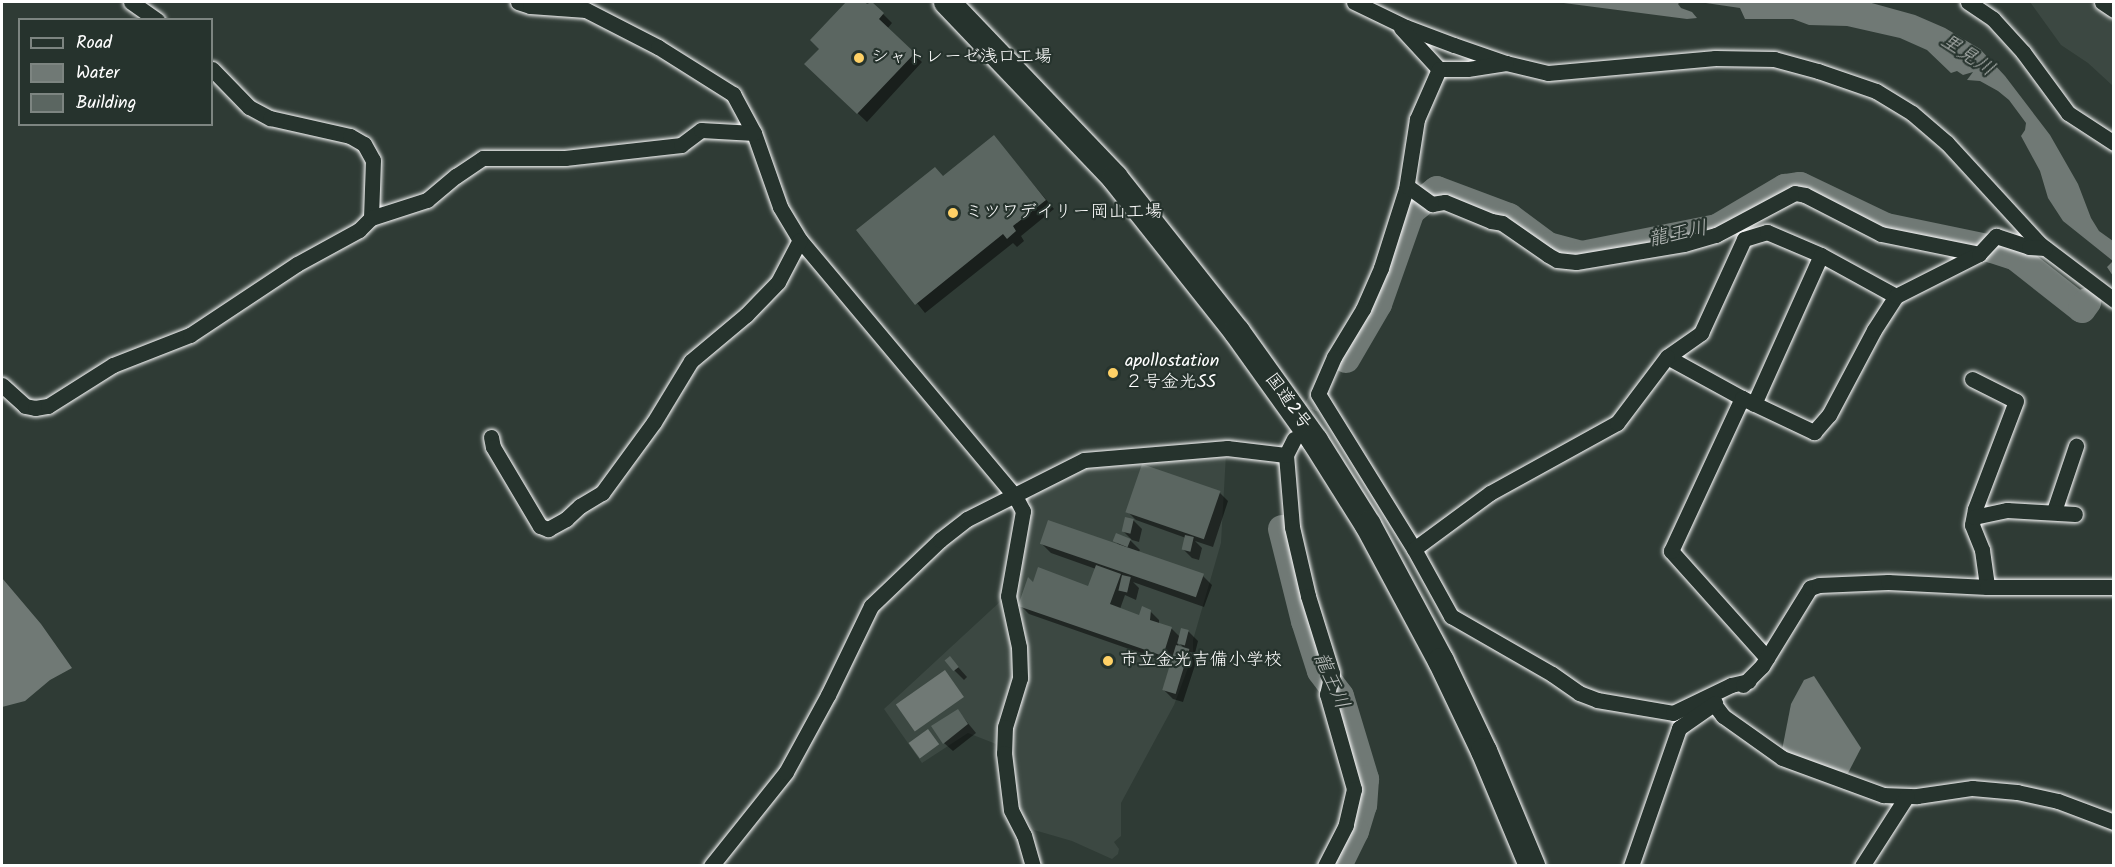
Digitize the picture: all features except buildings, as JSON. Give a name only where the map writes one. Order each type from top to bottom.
[{"type":"highway","name":"国道2号","points":[[955,4],[1115,178],[1237,333],[1315,441],[1368,525],[1441,661],[1484,751],[1532,866]]},
{"type":"street","points":[[131,2],[154,18]]},
{"type":"street","points":[[518,2],[530,6],[586,10],[658,47],[733,94],[754,133],[780,207],[800,240],[1015,496],[1023,512],[1008,596],[1019,647],[1020,678],[1005,727],[1004,753],[1011,810],[1024,836],[1033,866]]},
{"type":"street","points":[[1354,2],[1395,22],[1506,63],[1548,73],[1715,58],[1774,59],[1876,91],[1912,112],[1947,143],[2045,248],[2114,300]]},
{"type":"street","points":[[1968,2],[1993,19],[2023,52],[2068,113],[2114,143]]},
{"type":"street","points":[[2102,2],[2114,10]]},
{"type":"street","points":[[1395,22],[1439,69],[1467,69],[1506,63]]},
{"type":"street","points":[[1439,69],[1417,119],[1412,189],[1363,309],[1334,357],[1318,394],[1414,549],[1450,616],[1552,674],[1579,693],[1597,700],[1673,713],[1731,685],[1749,681]]},
{"type":"street","points":[[213,70],[249,107],[270,118],[350,136],[364,144],[374,160],[371,218]]},
{"type":"street","points":[[2,385],[25,406],[35,408],[48,406],[113,365],[190,336],[297,264],[359,230],[371,218],[427,200],[456,176],[483,158],[565,158],[681,145],[701,130],[754,133]]},
{"type":"street","points":[[1412,189],[1432,204],[1445,202],[1475,216],[1502,223],[1557,260],[1576,262],[1684,244],[1716,235],[1795,193],[1805,195],[1881,234],[1978,254]]},
{"type":"street","points":[[1414,549],[1490,493],[1617,423],[1667,357],[1701,333],[1744,239],[1767,232],[1821,255],[1896,296]]},
{"type":"street","points":[[1667,357],[1748,401],[1814,432],[1829,415],[1874,330],[1896,296],[1978,254],[1996,236],[2029,248],[2045,248]]},
{"type":"street","points":[[491,437],[493,447],[540,526],[548,529],[566,519],[580,506],[603,493],[654,422],[691,361],[746,315],[778,282],[800,240]]},
{"type":"street","points":[[1767,658],[1671,551],[1821,255]]},
{"type":"street","points":[[1972,379],[2016,401],[1972,525],[1982,550],[1987,586]]},
{"type":"street","points":[[1294,439],[1286,455],[1292,526],[1308,596],[1332,673],[1328,694],[1354,789],[1346,825],[1325,866]]},
{"type":"street","points":[[2054,511],[2076,446]]},
{"type":"street","points":[[711,866],[786,772],[828,695],[871,606],[940,540],[967,519],[1084,460],[1227,448],[1286,455]]},
{"type":"street","points":[[1974,518],[2007,510],[2075,514]]},
{"type":"street","points":[[1631,866],[1679,728],[1749,681],[1767,658],[1810,588],[1819,585],[1888,582],[1987,586],[2114,587]]},
{"type":"street","points":[[1714,704],[1723,716],[1782,758],[1883,795],[1907,796],[1972,788],[2017,792],[2058,801],[2114,822]]},
{"type":"street","points":[[1862,866],[1907,796]]},
{"type":"shaded area","points":[[2030,2],[2103,2],[2113,12],[2113,86],[2088,63],[2061,45]]},
{"type":"shaded area","name":"市立金光吉備小学校","points":[[1226,454],[1221,543],[1193,640],[1193,655],[1174,705],[1121,803],[1121,836],[1114,842],[1119,849],[1118,854],[1112,859],[1072,841],[1034,830],[1017,809],[1011,786],[1011,721],[1021,696],[1012,599],[1028,507],[1035,494],[1048,481],[1084,466]]},
{"type":"shaded area","points":[[1003,599],[1014,668],[1000,714],[996,744],[968,733],[922,763],[884,709]]},
{"type":"water","points":[[1556,2],[1680,2],[1678,4],[1681,8],[1692,12],[1697,18],[1687,19]]},
{"type":"water","name":"里見川","points":[[1699,2],[1868,2],[1915,15],[1945,28],[1980,49],[2005,76],[2050,135],[2078,184],[2091,218],[2099,231],[2113,241],[2113,261],[2063,221],[2048,198],[2040,171],[2021,136],[2026,123],[2009,100],[1998,91],[1980,81],[1967,80],[1973,72],[1963,75],[1957,71],[1951,73],[1927,50],[1900,38],[1847,26],[1809,25],[1793,19],[1745,19],[1740,8]]},
{"type":"water","points":[[2113,261],[2113,276],[2107,267]]},
{"type":"water","points":[[2,578],[41,624],[72,668],[50,680],[25,701],[2,707]]},
{"type":"water","points":[[945,670],[964,697],[915,731],[896,704]]},
{"type":"water","points":[[1814,676],[1861,748],[1848,773],[1814,766],[1782,750],[1791,704],[1804,680]]},
{"type":"water","points":[[928,729],[939,744],[920,758],[909,743]]},
{"type":"waterway","name":"龍王川","points":[[1346,359],[1378,304],[1411,211],[1437,190],[1509,217],[1548,246],[1582,255],[1717,228],[1785,188],[1800,186],[1886,227],[1992,249],[2016,257],[2082,309],[2087,302]]},
{"type":"waterway","name":"龍王川","points":[[1282,529],[1305,621],[1321,671],[1340,696],[1365,779],[1363,805],[1355,831],[1338,866]]},
{"type":"tunnel","points":[[1300,428],[1318,394]]},
{"type":"place","name":"シャトレーゼ浅口工場","points":[[859,58]]},
{"type":"place","name":"ミツワデイリー岡山工場","points":[[953,213]]},
{"type":"place","name":"apollostation ２号金光SS","points":[[1113,373]]},
{"type":"place","name":"市立金光吉備小学校","points":[[1108,661]]}]
